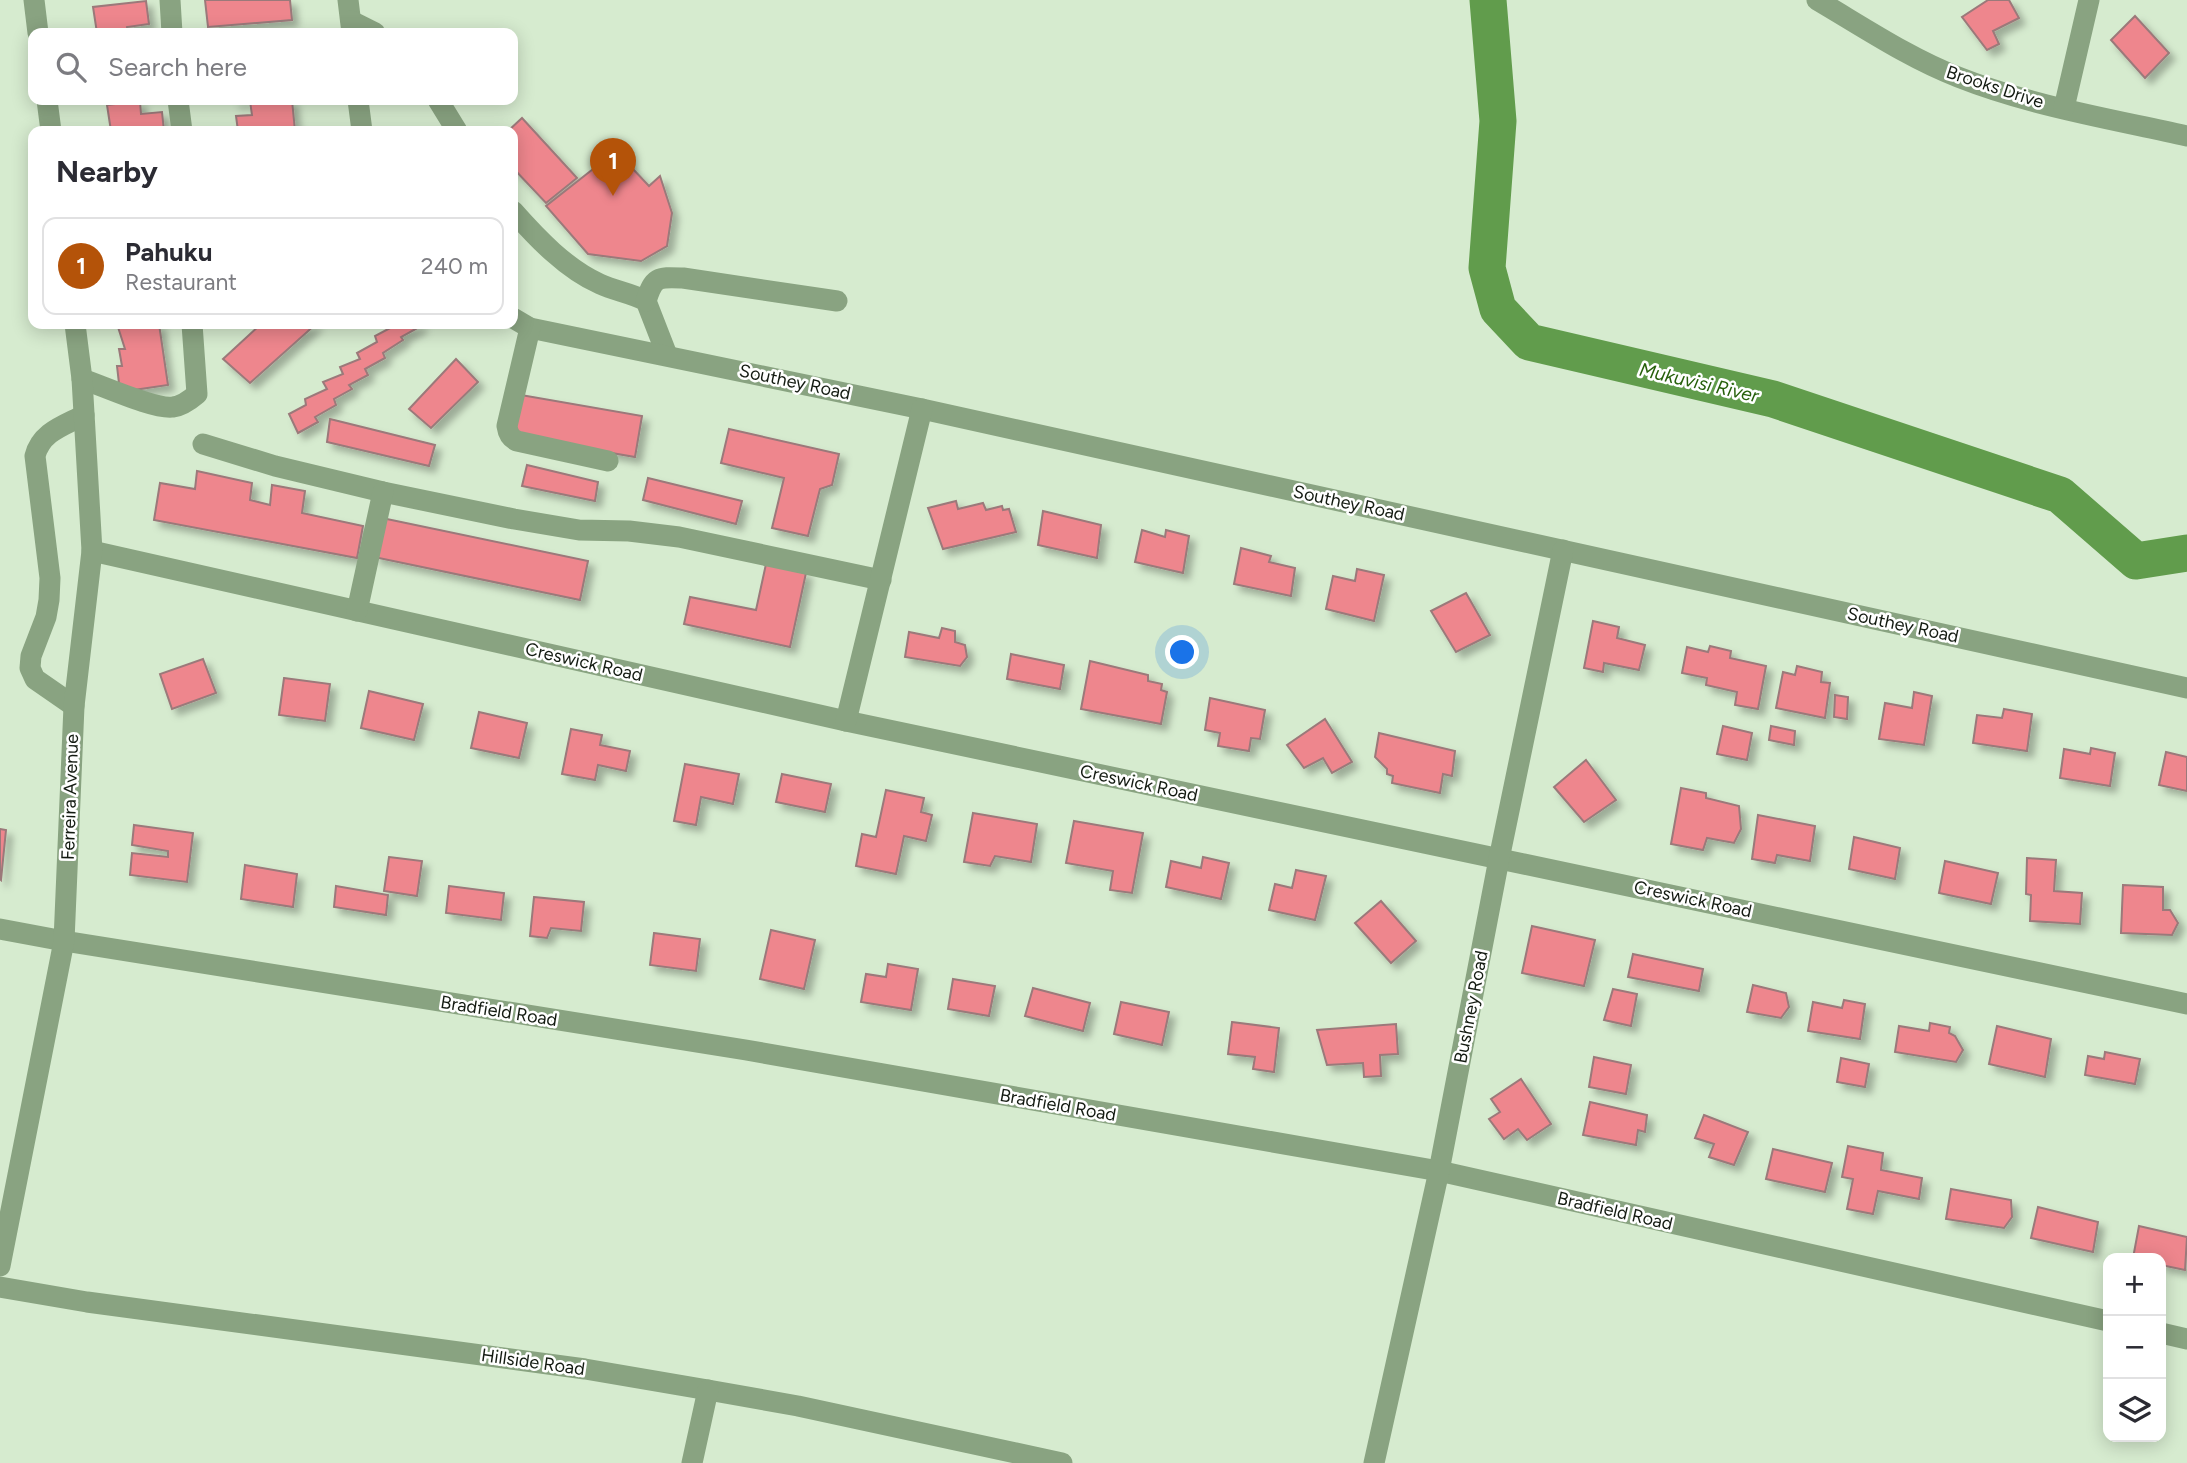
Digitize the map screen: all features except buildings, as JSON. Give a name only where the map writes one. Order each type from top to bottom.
[{"type":"street","points":[[34,0],[37,28]]},
{"type":"street","points":[[170,0],[172,28]]},
{"type":"street","name":"Brooks Drive","points":[[1817,0],[1907,53],[1957,77],[2001,92],[2187,136]]},
{"type":"street","points":[[2064,108],[2088,0]]},
{"type":"street","points":[[350,18],[367,28]]},
{"type":"street","points":[[48,105],[50,126]]},
{"type":"street","points":[[179,105],[181,126]]},
{"type":"street","points":[[359,105],[361,126]]},
{"type":"street","points":[[441,105],[454,126]]},
{"type":"street","points":[[518,216],[574,270],[601,285],[646,301]]},
{"type":"street","points":[[667,355],[646,301],[651,285],[657,279],[683,278],[837,301]]},
{"type":"street","points":[[521,323],[508,432],[517,441],[608,461]]},
{"type":"street","name":"Southey Road","points":[[521,323],[2187,688]]},
{"type":"street","name":"Ferreira Avenue","points":[[0,1266],[64,941],[74,706],[92,551],[85,415],[76,329]]},
{"type":"street","points":[[82,379],[172,408],[188,402],[197,394],[192,329]]},
{"type":"street","points":[[846,721],[922,409]]},
{"type":"street","points":[[74,706],[35,679],[30,668],[30,656],[46,617],[50,578],[34,456],[38,444],[46,434],[85,415]]},
{"type":"street","points":[[203,444],[275,466],[383,492],[579,530],[629,531],[679,537],[881,580]]},
{"type":"street","points":[[357,611],[383,492]]},
{"type":"street","name":"Bushney Road","points":[[1374,1463],[1439,1171],[1499,859],[1563,550]]},
{"type":"street","name":"Creswick Road","points":[[92,551],[846,721],[2187,1004]]},
{"type":"street","name":"Bradfield Road","points":[[0,929],[760,1053],[1439,1171],[2103,1320]]},
{"type":"street","name":"Hillside Road","points":[[0,1287],[87,1302],[585,1369],[798,1406],[1057,1463]]},
{"type":"street","points":[[2166,1334],[2187,1339]]},
{"type":"street","points":[[692,1463],[708,1390]]},
{"type":"waterway","name":"Mukuvisi River","points":[[1488,0],[1498,121],[1487,268],[1498,309],[1529,342],[1773,399],[2060,495],[2136,561],[2187,553]]},
{"type":"place","name":"Pahuku","points":[[613,196]]}]
